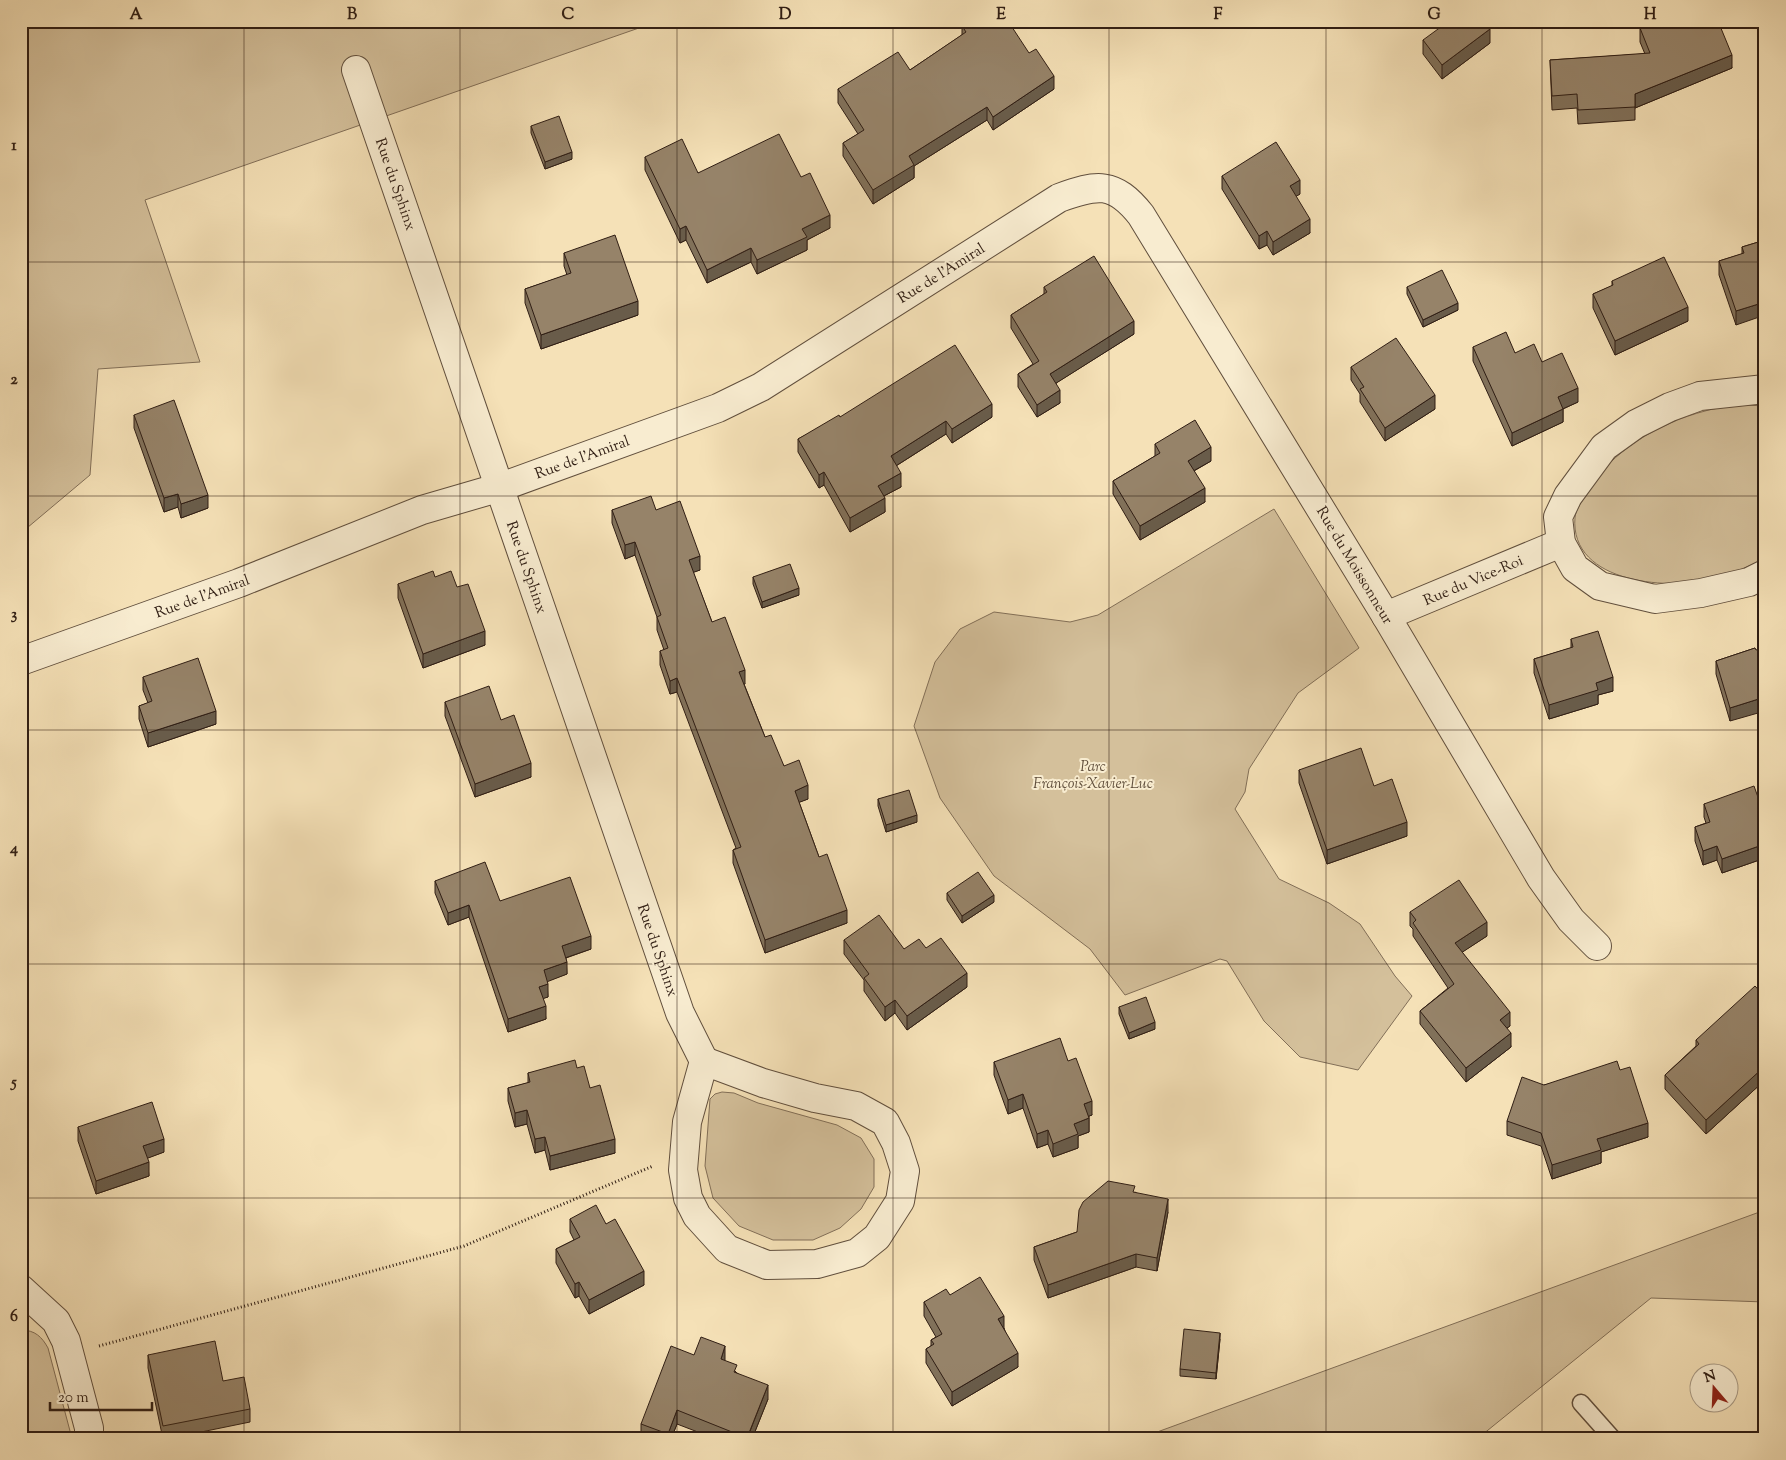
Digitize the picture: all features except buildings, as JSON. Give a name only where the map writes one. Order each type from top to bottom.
[{"type":"street","name":"Rue du Sphinx","points":[[356,70],[501,487],[680,1013],[704,1061]]},
{"type":"street","name":"Rue de l'Amiral","points":[[21,661],[239,583],[422,510],[501,487],[718,408],[752,391],[1059,198],[1087,188],[1109,189]]},
{"type":"street","name":"Rue du Moissonneur","points":[[1109,189],[1127,197],[1141,215],[1386,616],[1541,878],[1571,920],[1597,946]]},
{"type":"street","points":[[1765,389],[1700,396],[1670,407],[1636,424],[1604,447],[1568,496],[1558,516],[1561,543],[1575,568],[1600,586],[1655,599],[1701,593],[1749,582],[1765,574]]},
{"type":"street","name":"Rue du Vice-Roi","points":[[1386,616],[1561,543]]},
{"type":"street","points":[[704,1061],[763,1083],[815,1098],[856,1106],[885,1122],[896,1142],[905,1172],[900,1201],[877,1237],[857,1252],[817,1264],[767,1265],[726,1249],[697,1216],[688,1198],[683,1170],[684,1152],[687,1122],[704,1061]]},
{"type":"street","points":[[21,1289],[56,1321],[66,1340],[89,1428],[89,1439]]},
{"type":"lane","points":[[1581,1403],[1613,1439]]},
{"type":"path","points":[[69,1354],[464,1246],[684,1152]]},
{"type":"green space","points":[[21,21],[659,21],[145,200],[200,362],[98,369],[90,475],[21,533]]},
{"type":"green space","points":[[1746,405],[1765,406],[1765,559],[1719,578],[1676,584],[1628,578],[1606,570],[1589,557],[1578,540],[1575,517],[1580,505],[1597,478],[1609,464],[1637,441],[1670,423],[1710,410]]},
{"type":"green space","name":"Parc François-Xavier-Luc","points":[[1274,509],[1359,648],[1298,693],[1249,769],[1245,792],[1235,809],[1279,879],[1329,903],[1360,924],[1395,976],[1412,996],[1358,1070],[1300,1057],[1264,1021],[1227,961],[1220,959],[1125,995],[1090,949],[994,876],[940,798],[914,726],[935,662],[960,629],[994,612],[1070,622],[1098,615]]},
{"type":"green space","points":[[722,1092],[734,1093],[758,1103],[837,1125],[861,1138],[874,1159],[874,1187],[861,1209],[840,1228],[813,1240],[773,1240],[739,1226],[713,1198],[705,1166],[710,1099],[715,1094]]},
{"type":"green space","points":[[1765,1210],[1765,1302],[1651,1298],[1477,1439],[1138,1439]]},
{"type":"green space","points":[[21,1330],[30,1331],[38,1335],[48,1348],[70,1431],[69,1439],[21,1439]]}]
